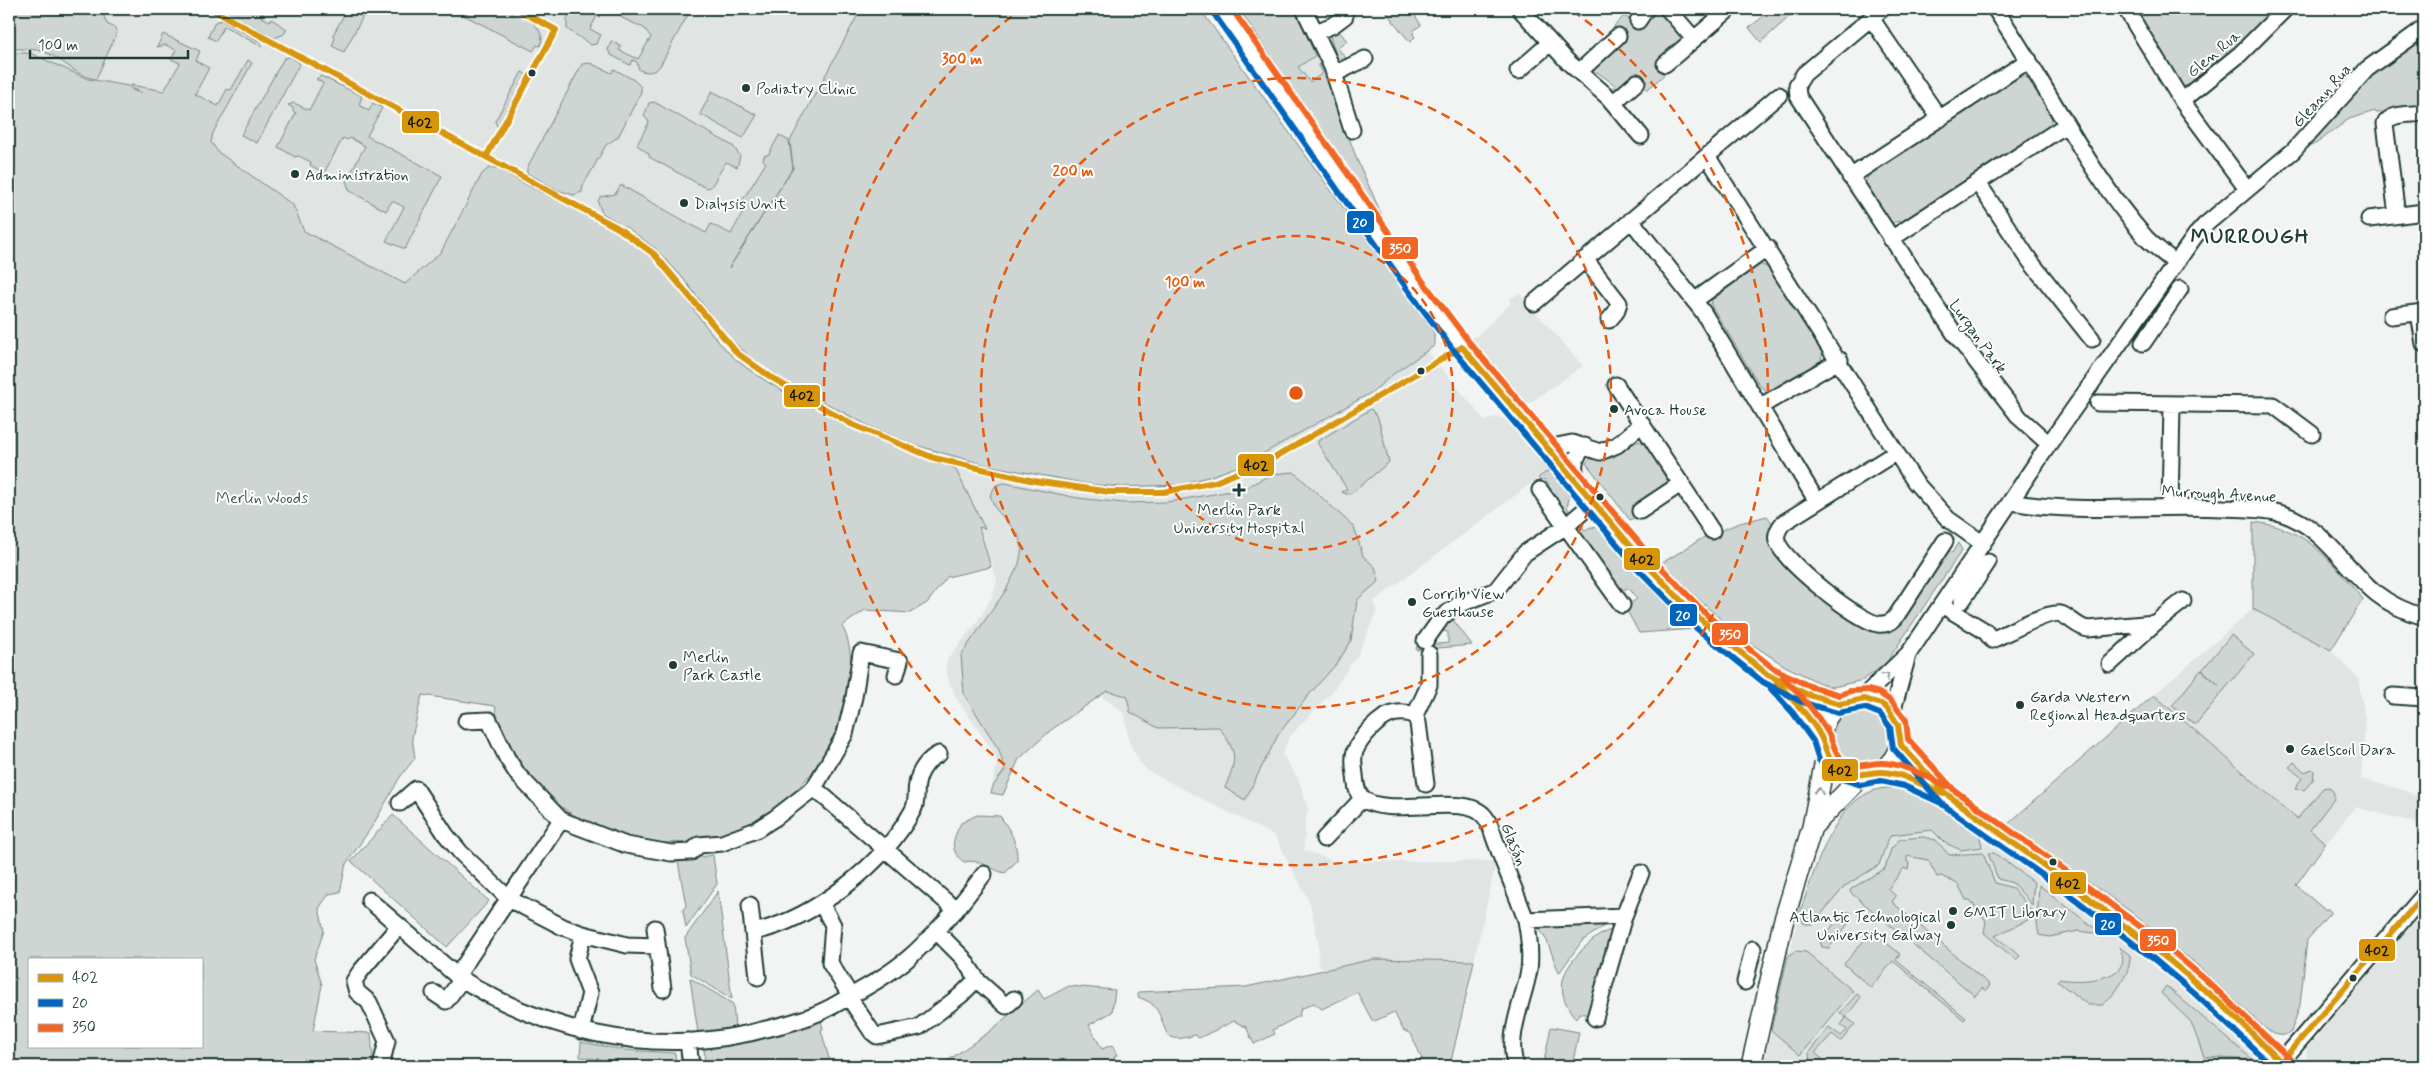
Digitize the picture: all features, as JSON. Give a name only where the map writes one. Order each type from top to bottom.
[{"type":"main road","points":[[1221,9],[1415,285],[1462,347],[1644,564],[1684,605],[1717,635],[1768,675],[1800,707],[1821,737],[1826,755],[1812,827],[1798,868],[1751,1066]]},
{"type":"main road","points":[[1768,675],[1806,694],[1840,704]]},
{"type":"main road","points":[[1821,737],[1828,718],[1840,704],[1862,698],[1876,701],[1892,713],[1898,724],[1900,743],[1892,762],[1881,772]]},
{"type":"main road","points":[[1900,743],[1948,797]]},
{"type":"main road","points":[[1826,755],[1840,770],[1862,776],[1881,772],[1915,780],[1948,797],[2067,882],[2160,953],[2200,986],[2283,1064]]},
{"type":"main road","points":[[1812,827],[1862,776]]},
{"type":"street","points":[[1304,9],[1334,74],[1352,130]]},
{"type":"street","points":[[1520,9],[1550,43],[1613,103],[1641,136]]},
{"type":"street","points":[[1668,9],[1694,39]]},
{"type":"street","points":[[1962,601],[1978,568],[1982,544],[2174,263],[2152,244],[2131,219],[2066,125],[2029,60],[1995,9]]},
{"type":"street","points":[[2126,9],[2182,100],[2247,189]]},
{"type":"street","name":"Glen Rua","points":[[2182,100],[2240,54],[2285,9]]},
{"type":"street","points":[[1664,64],[1727,11]]},
{"type":"street","name":"Lurgan Park","points":[[1940,119],[1877,13],[1804,74],[1796,89],[1799,100],[1954,333],[2020,418],[2049,444]]},
{"type":"street","points":[[1316,32],[1333,25],[1345,16]]},
{"type":"street","name":"Gleann Rua","points":[[2174,263],[2205,225],[2293,151],[2367,69],[2424,28]]},
{"type":"street","points":[[1579,72],[1618,36]]},
{"type":"street","points":[[1518,71],[1550,43]]},
{"type":"street","points":[[1334,74],[1364,59]]},
{"type":"street","points":[[1850,177],[2029,60]]},
{"type":"street","points":[[1613,103],[1637,82]]},
{"type":"street","points":[[1534,303],[1779,95]]},
{"type":"street","points":[[2397,215],[2385,124],[2387,120],[2393,117],[2424,113]]},
{"type":"street","points":[[1891,239],[2066,125]]},
{"type":"street","points":[[1707,156],[1840,360],[1895,452],[1936,507],[1960,529],[1982,544]]},
{"type":"street","points":[[1978,182],[2035,268],[2092,339]]},
{"type":"street","points":[[2369,219],[2424,212]]},
{"type":"street","points":[[1631,220],[1694,300],[1761,406],[1816,500]]},
{"type":"street","points":[[1694,300],[1768,248]]},
{"type":"street","points":[[1584,259],[1619,303],[1616,312],[1609,320]]},
{"type":"street","points":[[2143,343],[2180,289]]},
{"type":"street","points":[[2392,316],[2422,313],[2424,344]]},
{"type":"street","points":[[2139,315],[2154,326]]},
{"type":"street","points":[[1761,406],[1840,360]]},
{"type":"street","points":[[1616,385],[1682,482],[1712,531]]},
{"type":"street","points":[[2098,403],[2273,405],[2312,434]]},
{"type":"street","points":[[2170,507],[2172,404]]},
{"type":"street","points":[[1547,448],[1572,443],[1600,452],[1608,449],[1642,424]]},
{"type":"street","points":[[1426,784],[1418,723],[1415,715],[1429,685],[1427,648],[1435,625],[1448,612],[1462,603],[1492,593],[1525,553],[1566,526],[1588,497],[1575,474],[1574,464],[1577,455],[1585,446]]},
{"type":"street","points":[[1895,452],[1816,500],[1781,524],[1776,535],[1778,543],[1795,565],[1846,607],[1874,623],[1888,623],[1896,618],[1945,541]]},
{"type":"street","points":[[1640,511],[1682,482]]},
{"type":"street","points":[[2020,489],[2036,504]]},
{"type":"street","points":[[1540,490],[1622,605]]},
{"type":"street","name":"Murrough Avenue","points":[[2011,502],[2036,504],[2046,507],[2247,509],[2288,516],[2312,529],[2359,577],[2386,601],[2408,612],[2424,617]]},
{"type":"street","points":[[1862,698],[1909,653],[1942,605],[1978,568]]},
{"type":"street","points":[[2110,664],[2155,623],[2183,601]]},
{"type":"street","points":[[1942,605],[1985,631],[1992,640],[2052,614],[2063,615],[2081,628],[2088,630],[2155,623]]},
{"type":"street","points":[[466,721],[489,720],[518,774],[561,820],[611,841],[671,853],[691,852],[699,845],[722,843],[756,830],[814,788],[845,734],[854,697],[861,653],[900,661],[896,675]]},
{"type":"street","points":[[1892,713],[1909,653]]},
{"type":"street","points":[[2393,696],[2424,698]]},
{"type":"street","points":[[1324,839],[1362,799],[1356,788],[1352,756],[1360,742],[1376,722],[1391,713],[1406,712],[1415,715]]},
{"type":"street","points":[[754,932],[794,918],[821,903],[860,874],[885,848],[914,810],[917,800],[917,783],[925,765],[930,759],[939,754]]},
{"type":"street","points":[[814,788],[956,910]]},
{"type":"street","points":[[400,803],[416,789],[446,835],[461,853],[509,900],[583,934],[627,945],[657,946]]},
{"type":"street","name":"Glasán","points":[[1362,799],[1371,803],[1397,806],[1471,807],[1484,816],[1526,920],[1529,970],[1516,1026],[1512,1056],[1516,1066]]},
{"type":"street","points":[[434,993],[446,1001],[459,977],[561,820]]},
{"type":"street","points":[[1595,1018],[1624,916],[1641,873]]},
{"type":"street","points":[[369,900],[398,927],[459,977],[514,1008],[545,1021],[581,1031],[634,1040],[717,1040],[782,1025],[831,1007],[849,996],[910,956],[956,910],[984,874]]},
{"type":"street","points":[[2283,1064],[2424,895]]},
{"type":"street","points":[[821,903],[833,925],[830,963],[872,1032],[877,1036],[919,1026],[961,995],[977,979]]},
{"type":"street","points":[[750,905],[758,977]]},
{"type":"street","points":[[1526,920],[1624,916]]},
{"type":"street","points":[[381,1066],[387,1041],[369,1002],[357,992],[354,981],[398,927]]},
{"type":"street","points":[[654,928],[662,990]]},
{"type":"street","points":[[936,931],[963,958],[977,979],[1006,1006],[1014,999]]},
{"type":"street","points":[[581,1031],[590,993],[577,959],[583,934]]},
{"type":"street","points":[[1745,982],[1752,949]]},
{"type":"street","points":[[1749,964],[1773,970]]},
{"type":"street","points":[[688,1041],[691,1066]]},
{"type":"shaded area","name":"Merlin Park University Hospital","points":[[9,9],[861,9],[790,140],[793,168],[729,268],[733,274],[742,303],[749,309],[760,344],[769,364],[774,370],[799,377],[803,373],[954,386],[1259,392],[1270,390],[1287,374],[1311,333],[1321,329],[1333,330],[1349,343],[1352,349],[1372,360],[1377,360],[1385,350],[1398,344],[1407,343],[1428,352],[1485,421],[1496,417],[1508,420],[1549,470],[1373,602],[1377,611],[1358,654],[1331,693],[1289,737],[1282,754],[1299,780],[1308,809],[1305,821],[1304,850],[1336,862],[1493,861],[1495,867],[1474,961],[1374,959],[1323,970],[1318,963],[1319,945],[1310,903],[1275,836],[1148,771],[1139,761],[1129,742],[1125,714],[1101,696],[1051,730],[1019,759],[1003,795],[991,793],[997,762],[993,751],[958,701],[948,679],[946,666],[947,660],[977,622],[992,597],[997,581],[981,529],[963,502],[919,477],[468,198],[441,252],[405,284],[304,231],[293,205],[218,152],[191,121],[166,105],[145,94],[134,91],[128,86],[88,79],[30,53],[9,53]]},
{"type":"shaded area","points":[[1315,56],[1323,73],[1310,82],[1297,67]]},
{"type":"shaded area","points":[[1519,293],[1583,366],[1528,404],[1520,400],[1473,345],[1472,337],[1477,336],[1510,304],[1510,299]]},
{"type":"shaded area","name":"Gaelscoil Dara","points":[[2253,609],[2331,650],[2358,678],[2365,719],[2361,779],[2407,791],[2424,801],[2424,830],[2416,823],[2355,807],[2326,843],[2154,695]]},
{"type":"shaded area","name":"Atlantic Technological University Galway","points":[[1891,788],[1911,791],[1937,803],[2057,887],[2122,936],[2197,999],[2269,1066],[1763,1066],[1799,914],[1832,829],[1844,812],[1860,798],[1878,789]]},
{"type":"shaded area","points":[[2414,921],[2424,932],[2424,1066],[2308,1066],[2306,1049]]},
{"type":"green space","points":[[496,7],[514,11],[527,18],[538,28],[542,40],[540,46],[537,45],[533,51],[452,9]]},
{"type":"green space","points":[[17,9],[101,9],[107,24],[115,28],[117,33],[96,79],[77,72],[42,51],[9,49],[9,20]]},
{"type":"green space","points":[[221,9],[258,9],[263,12],[261,17],[270,21],[271,19],[287,29],[284,34],[275,38]]},
{"type":"green space","points":[[347,9],[367,9],[344,52],[332,46],[335,38],[333,35]]},
{"type":"green space","points":[[572,9],[605,9],[599,17],[597,16],[590,29],[601,35],[596,44],[591,45],[567,29],[567,19]]},
{"type":"green space","points":[[617,9],[691,9],[660,66],[648,72],[639,70],[637,62],[633,60],[630,65],[611,55],[608,50],[611,41],[621,46],[619,50],[638,59],[651,37],[644,28],[622,18]]},
{"type":"green space","points":[[861,9],[1200,9],[1434,333],[1434,346],[1396,372],[1372,392],[1245,464],[1178,485],[1121,487],[1089,484],[986,465],[915,445],[867,425],[777,377],[759,365],[729,338],[682,277],[656,249],[629,229],[602,213],[598,202],[600,197],[615,194],[621,185],[706,233],[711,224],[731,234],[742,214],[742,201],[766,163],[763,160],[764,156],[769,154],[779,135],[789,141],[793,168],[790,141]]},
{"type":"green space","points":[[1239,9],[1294,9],[1315,56],[1298,67],[1310,82],[1323,73],[1318,64],[1322,65],[1358,162],[1386,224],[1332,147]]},
{"type":"green space","points":[[1388,9],[1411,9],[1421,25],[1414,30],[1413,34],[1415,37],[1410,42],[1385,11]]},
{"type":"green space","points":[[1650,9],[1661,9],[1684,38],[1657,61],[1667,72],[1647,90],[1636,77],[1617,93],[1610,92],[1615,85],[1597,72],[1592,77],[1589,72],[1626,39],[1614,26],[1624,16],[1640,25]]},
{"type":"green space","points":[[1772,9],[1798,9],[1761,42],[1749,28]]},
{"type":"green space","points":[[2131,9],[2279,9],[2237,50],[2185,90],[2181,90]]},
{"type":"green space","points":[[221,20],[261,42],[262,47],[224,26],[216,41],[208,37],[215,22]]},
{"type":"green space","points":[[1344,26],[1339,31],[1347,41],[1338,48],[1348,61],[1340,66],[1329,34]]},
{"type":"green space","points":[[2424,31],[2424,109],[2376,113],[2375,111],[2349,119],[2317,143],[2306,148],[2343,99]]},
{"type":"green space","name":"Merlin Woods","points":[[163,34],[200,51],[196,61],[209,68],[195,94],[218,106],[227,89],[231,90],[248,60],[252,63],[213,133],[211,142],[218,152],[293,205],[304,231],[405,284],[441,252],[482,174],[489,168],[498,168],[536,190],[596,220],[634,244],[662,269],[719,343],[739,362],[757,375],[806,404],[897,448],[955,468],[985,529],[979,527],[991,567],[947,577],[927,603],[910,613],[865,610],[842,626],[849,645],[850,676],[844,707],[825,753],[796,790],[760,818],[718,836],[673,843],[628,838],[583,821],[543,791],[526,773],[506,741],[495,706],[422,695],[412,737],[415,758],[400,777],[373,825],[346,864],[340,892],[329,894],[319,908],[324,931],[314,959],[322,985],[313,1031],[371,1033],[373,1060],[371,1066],[9,1066],[9,53],[30,53],[88,79],[128,86],[134,91],[142,93],[133,89],[131,85],[164,91],[180,63],[171,59],[176,50],[166,45],[157,47]]},
{"type":"green space","points":[[290,57],[300,63],[257,143],[241,135],[284,58]]},
{"type":"green space","points":[[590,63],[612,73],[614,69],[634,80],[641,87],[641,92],[618,137],[606,145],[583,186],[582,192],[574,195],[560,191],[527,173],[527,168],[582,64]]},
{"type":"green space","points":[[522,72],[526,74],[497,126],[495,121]]},
{"type":"green space","points":[[2019,74],[2020,77],[2024,76],[2032,82],[2052,119],[2049,126],[2051,128],[1902,224],[1900,221],[1890,223],[1865,185],[1868,176],[1866,173]]},
{"type":"green space","points":[[321,76],[362,96],[359,105],[369,111],[373,103],[382,108],[367,136],[442,176],[405,249],[386,241],[404,207],[392,201],[386,211],[350,191],[346,182],[365,146],[350,138],[348,140],[343,138],[324,173],[310,165],[311,162],[299,156],[295,157],[278,147],[296,113],[288,105],[294,103],[309,110],[323,83],[316,79]]},
{"type":"green space","points":[[712,91],[757,115],[743,138],[700,114]]},
{"type":"green space","points":[[654,102],[733,146],[740,156],[737,167],[726,162],[711,187],[706,188],[649,157],[649,154],[637,145],[649,122],[644,116],[649,103]]},
{"type":"green space","points":[[1759,264],[1770,268],[1823,353],[1821,359],[1824,361],[1768,392],[1760,386],[1711,305],[1712,300]]},
{"type":"green space","points":[[1371,409],[1378,418],[1389,462],[1352,493],[1346,494],[1342,492],[1347,489],[1318,444],[1318,441]]},
{"type":"green space","points":[[1639,441],[1646,444],[1668,482],[1637,516],[1630,520],[1586,463],[1591,458],[1607,459],[1612,457]]},
{"type":"green space","points":[[1549,470],[1570,495],[1567,507],[1569,510],[1566,513],[1545,488],[1549,485],[1544,479],[1541,482],[1538,478]]},
{"type":"green space","points":[[1294,472],[1354,527],[1363,556],[1375,567],[1379,581],[1357,600],[1351,641],[1338,662],[1308,696],[1278,735],[1245,800],[1225,788],[1232,770],[1234,756],[1230,744],[1219,727],[1158,728],[1130,712],[1127,696],[1107,691],[1051,730],[1019,759],[1003,795],[991,793],[993,786],[1005,770],[999,750],[964,694],[961,655],[1006,590],[1019,564],[1022,548],[1018,534],[995,508],[990,495],[996,485],[1005,483],[1078,498],[1124,503],[1167,502],[1243,489],[1272,474]]},
{"type":"green space","points":[[1767,516],[1774,525],[1772,537],[1877,629],[1946,549],[1952,553],[1958,543],[1962,550],[1886,663],[1863,680],[1833,687],[1826,686],[1785,666],[1744,639],[1710,610],[1662,563],[1706,536],[1740,523]]},
{"type":"green space","points":[[2253,522],[2272,525],[2303,538],[2328,559],[2363,599],[2331,650],[2253,609]]},
{"type":"green space","points":[[1582,526],[1585,530],[1591,527],[1598,528],[1663,600],[1695,629],[1639,633],[1625,607],[1637,599],[1629,588],[1619,591],[1577,530]]},
{"type":"green space","points":[[1451,617],[1472,645],[1416,650],[1417,646],[1448,643],[1448,632],[1442,631],[1441,626]]},
{"type":"green space","points":[[2231,635],[2254,654],[2195,725],[2172,706],[2201,670],[2219,685],[2202,670]]},
{"type":"green space","points":[[2154,695],[2297,819],[2323,788],[2329,787],[2334,793],[2334,799],[2310,830],[2326,843],[2296,885],[2326,911],[2328,909],[2331,912],[2307,940],[2300,1005],[2291,1032],[2287,1034],[2278,1035],[2266,1029],[2196,964],[2131,912],[2008,824]]},
{"type":"green space","points":[[1854,707],[1866,707],[1882,716],[1889,726],[1891,738],[1889,750],[1882,760],[1866,769],[1854,769],[1843,764],[1834,755],[1829,744],[1829,732],[1834,721],[1843,712]]},
{"type":"green space","points":[[2294,762],[2305,772],[2312,769],[2314,771],[2313,780],[2304,790],[2295,788],[2302,778],[2289,767]]},
{"type":"green space","points":[[1886,788],[1912,792],[1936,803],[1979,833],[1982,847],[1961,850],[1945,843],[1932,830],[1891,835],[1879,865],[1845,886],[1813,924],[1804,924],[1799,914],[1820,857],[1839,819],[1852,804],[1868,793]]},
{"type":"green space","points":[[393,815],[489,901],[447,947],[351,861]]},
{"type":"green space","points":[[977,815],[1000,816],[1013,837],[1017,861],[1005,873],[980,863],[964,862],[959,858],[954,849],[954,839],[961,823]]},
{"type":"green space","points":[[1923,837],[1936,840],[1949,855],[1983,853],[1995,883],[2013,888],[2031,910],[2030,919],[1995,936],[2020,956],[2016,960],[1984,933],[1986,921],[1970,900],[1966,900],[1958,884],[1941,876],[1937,877],[1928,860],[1907,856],[1908,870],[1904,868],[1888,889],[1896,896],[1892,902],[1990,985],[1986,991],[1982,988],[1975,996],[1850,892],[1851,889],[1885,868],[1891,849],[1900,839]]},
{"type":"green space","points":[[1988,853],[1994,853],[2034,882],[2032,905],[2013,883],[1998,879]]},
{"type":"green space","points":[[713,855],[717,884],[686,928],[683,910],[686,906],[678,861]]},
{"type":"green space","points":[[2039,885],[2102,934],[2079,931],[2049,937],[2039,935],[2037,923]]},
{"type":"green space","points":[[718,891],[732,999],[691,974],[685,938]]},
{"type":"green space","points":[[1845,911],[1852,913],[1851,920],[1829,948],[1822,947],[1820,941]]},
{"type":"green space","points":[[1603,922],[1607,924],[1582,941],[1559,973],[1547,941],[1537,925]]},
{"type":"green space","points":[[1611,930],[1610,941],[1590,1015],[1579,1013],[1576,1019],[1565,1000],[1563,992],[1564,975],[1574,959],[1585,947],[1599,936]]},
{"type":"green space","points":[[1872,931],[1900,954],[1896,960],[1966,1018],[1964,1020],[1893,961],[1871,988],[1844,964]]},
{"type":"green space","points":[[2119,947],[2130,955],[2128,968],[2117,989],[2102,1005],[2088,1005],[2057,981],[2059,979],[2092,980],[2114,973],[2120,967],[2123,958]]},
{"type":"green space","points":[[1795,951],[1806,952],[1853,991],[1800,1055],[1771,1030],[1788,956]]},
{"type":"green space","points":[[1374,959],[1474,961],[1450,1066],[1410,1066],[1422,1059],[1411,1034],[1403,1030],[1394,1012],[1373,1022],[1357,992],[1322,1009],[1314,1003],[1301,1009],[1299,1016],[1273,1030],[1275,1034],[1254,1044],[1246,1027],[1234,1021],[1199,1038],[1195,1035],[1174,1038],[1166,1031],[1161,1018],[1152,1004],[1138,997],[1138,992],[1246,987]]},
{"type":"green space","points":[[690,978],[733,1004],[735,1028],[698,1033]]},
{"type":"green space","points":[[1069,986],[1115,990],[1112,1012],[1089,1025],[1102,1049],[1112,1045],[1117,1055],[1114,1057],[1118,1065],[1121,1063],[1122,1066],[940,1066],[989,1032],[1038,990],[1044,999]]},
{"type":"green space","points":[[2166,986],[2253,1060],[2204,1057],[2191,1022],[2161,993]]},
{"type":"green space","points":[[1857,994],[1861,997],[1846,1017],[1855,1024],[1841,1041],[1832,1034],[1815,1053],[1831,1066],[1815,1066],[1810,1063],[1809,1052],[1829,1027],[1841,1036],[1847,1030],[1841,1025],[1846,1018],[1840,1013]]},
{"type":"green space","points":[[821,1020],[823,1029],[821,1030],[831,1066],[705,1066],[704,1046]]},
{"type":"green space","points":[[1551,1027],[1579,1032],[1572,1066],[1543,1066]]},
{"type":"green space","points":[[581,1042],[624,1050],[675,1053],[676,1066],[658,1066],[580,1057]]},
{"type":"transit line","name":"402","points":[[211,9],[618,228],[654,254],[737,353],[772,378],[851,424],[934,458],[1034,481],[1110,492],[1164,492],[1215,482],[1274,458],[1462,347]]},
{"type":"transit line","name":"402","points":[[486,157],[556,30],[517,9]]},
{"type":"transit line","name":"350","points":[[1232,9],[1422,280],[1469,342],[1651,557],[1708,616],[1773,668],[1809,686],[1840,695],[1850,691],[1868,690],[1879,693],[1891,701],[1906,720],[1908,739],[1954,790],[2166,946],[2206,980],[2291,1060]]},
{"type":"transit line","name":"20","points":[[1214,14],[1408,290],[1455,352],[1638,569],[1696,628],[1763,682],[1802,702],[1838,713],[1865,708],[1880,714],[1890,727],[1893,748],[1942,804],[2055,884],[2155,960],[2194,993],[2272,1066]]},
{"type":"transit line","name":"402","points":[[1462,347],[1645,563],[1693,613],[1768,675],[1806,694],[1840,704],[1865,699],[1887,708],[1898,725],[1901,745],[1945,793],[2079,891],[2169,960],[2227,1009],[2281,1062]]},
{"type":"transit line","name":"350","points":[[1783,677],[1817,717],[1829,735],[1838,754],[1848,764],[1857,766],[1881,763],[1898,765],[1947,786]]},
{"type":"transit line","name":"402","points":[[1777,683],[1812,722],[1821,737],[1830,759],[1840,770],[1856,775],[1881,772],[1897,774],[1943,794]]},
{"type":"transit line","name":"20","points":[[1771,689],[1793,713],[1813,741],[1819,760],[1835,777],[1861,785],[1881,781],[1904,786],[1939,802]]},
{"type":"transit line","name":"402","points":[[2281,1062],[2424,895]]},
{"type":"place","name":"Podiatry Clinic","points":[[746,88]]},
{"type":"place","name":"Administration","points":[[295,174]]},
{"type":"place","name":"Dialysis Unit","points":[[684,203]]},
{"type":"place","name":"Avoca House","points":[[1614,409]]},
{"type":"place","name":"Merlin Park University Hospital","points":[[1239,490]]},
{"type":"place","name":"Corrib View Guesthouse","points":[[1412,602]]},
{"type":"place","name":"Merlin Park Castle","points":[[673,665]]},
{"type":"place","name":"Garda Western Regional Headquarters","points":[[2020,705]]},
{"type":"place","name":"Gaelscoil Dara","points":[[2290,749]]},
{"type":"place","name":"GMIT Library","points":[[1953,911]]},
{"type":"place","name":"Atlantic Technological University Galway","points":[[1951,925]]},
{"type":"district","name":"MURROUGH","points":[[2250,236]]}]
